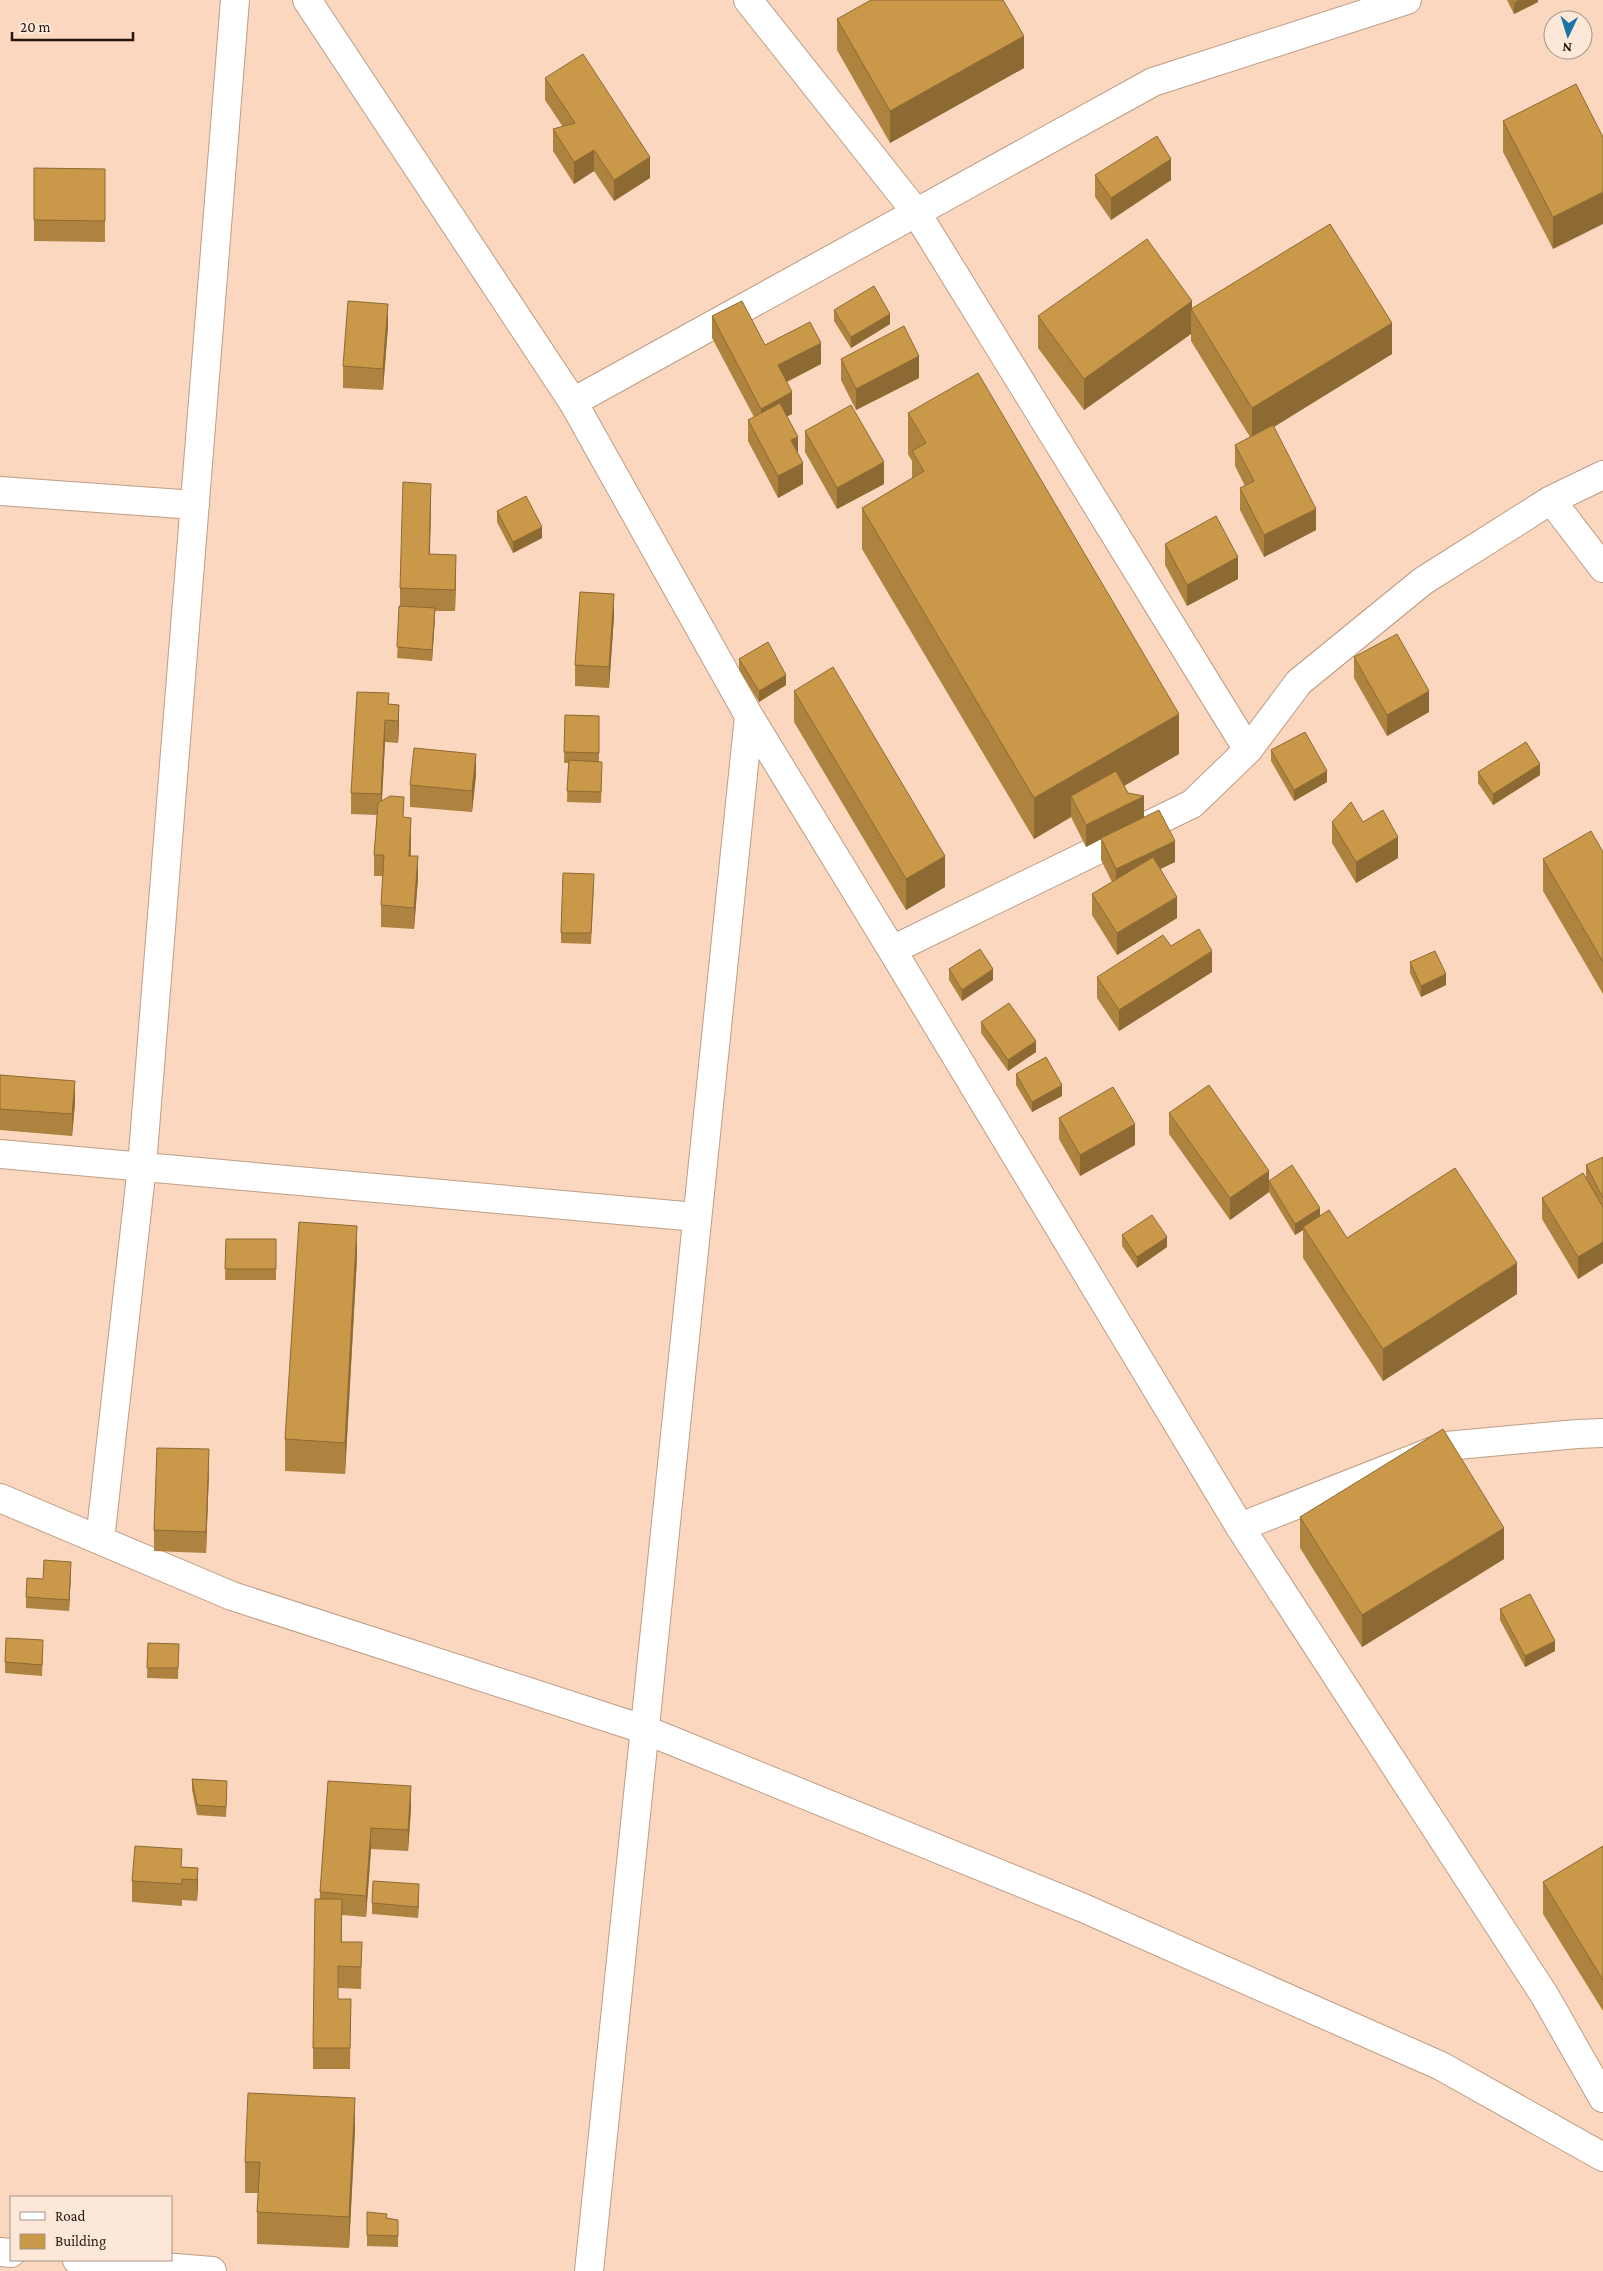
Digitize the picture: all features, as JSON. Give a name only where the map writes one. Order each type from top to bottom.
[{"type":"street","points":[[100,1540],[142,1166],[235,0]]},
{"type":"street","points":[[307,0],[573,402],[749,716],[1240,1527],[1545,1996],[1603,2098]]},
{"type":"street","points":[[748,0],[916,212],[1248,750]]},
{"type":"street","points":[[573,402],[1153,82],[1407,0]]},
{"type":"street","points":[[892,950],[1192,804],[1248,750],[1299,682],[1423,581],[1551,500],[1603,474]]},
{"type":"street","points":[[0,491],[195,504]]},
{"type":"street","points":[[1551,500],[1603,568]]},
{"type":"street","points":[[589,2271],[749,716]]},
{"type":"street","points":[[0,1154],[696,1217]]},
{"type":"street","points":[[1240,1527],[1446,1446],[1603,1433]]},
{"type":"street","points":[[0,1498],[232,1596],[644,1729],[1081,1907],[1441,2066],[1603,2157]]},
{"type":"street","points":[[89,2261],[212,2271]]},
{"type":"building","points":[[871,0],[1003,0],[1024,36],[890,111],[837,19]]},
{"type":"building","points":[[583,54],[650,157],[614,180],[594,150],[574,162],[553,129],[575,123],[545,78]]},
{"type":"building","points":[[1576,84],[1603,137],[1603,192],[1553,217],[1503,121]]},
{"type":"building","points":[[1157,136],[1171,159],[1111,198],[1095,175]]},
{"type":"building","points":[[34,168],[105,169],[105,221],[34,220]]},
{"type":"building","points":[[1330,224],[1392,323],[1252,408],[1191,309]]},
{"type":"building","points":[[1147,239],[1192,301],[1084,379],[1038,316]]},
{"type":"building","points":[[874,286],[890,314],[851,337],[834,310]]},
{"type":"building","points":[[348,301],[388,304],[383,369],[343,366]]},
{"type":"building","points":[[742,301],[765,345],[810,322],[821,343],[778,365],[792,392],[761,409],[712,316]]},
{"type":"building","points":[[904,326],[919,356],[856,389],[841,359]]},
{"type":"building","points":[[978,373],[1179,714],[1034,798],[862,508],[924,471],[912,451],[926,443],[908,413]]},
{"type":"building","points":[[780,403],[798,437],[791,440],[803,463],[778,476],[748,420]]},
{"type":"building","points":[[851,405],[884,462],[837,488],[805,431]]},
{"type":"building","points":[[1273,425],[1316,509],[1264,535],[1240,488],[1254,481],[1235,445]]},
{"type":"building","points":[[403,482],[431,484],[429,554],[456,555],[455,590],[400,588]]},
{"type":"building","points":[[526,496],[542,527],[513,542],[497,511]]},
{"type":"building","points":[[1216,516],[1238,557],[1187,585],[1165,544]]},
{"type":"building","points":[[580,592],[614,594],[609,667],[575,665]]},
{"type":"building","points":[[399,606],[435,608],[432,650],[397,647]]},
{"type":"building","points":[[1397,634],[1429,691],[1387,715],[1354,657]]},
{"type":"building","points":[[768,642],[786,675],[759,691],[739,659]]},
{"type":"building","points":[[833,667],[945,856],[906,879],[794,691]]},
{"type":"building","points":[[357,692],[389,693],[388,704],[399,705],[398,721],[385,720],[381,794],[351,793]]},
{"type":"building","points":[[565,715],[599,716],[599,753],[564,752]]},
{"type":"building","points":[[1305,732],[1327,771],[1294,790],[1271,750]]},
{"type":"building","points":[[1526,742],[1540,764],[1493,794],[1478,772]]},
{"type":"building","points":[[414,748],[476,754],[472,791],[410,785]]},
{"type":"building","points":[[569,760],[602,762],[601,792],[567,791]]},
{"type":"building","points":[[1116,771],[1128,793],[1144,796],[1086,825],[1071,796]]},
{"type":"building","points":[[390,796],[404,797],[403,817],[411,818],[409,856],[418,856],[414,908],[381,905],[384,855],[374,855],[378,803]]},
{"type":"building","points":[[1351,802],[1363,822],[1383,810],[1398,837],[1356,862],[1332,822]]},
{"type":"building","points":[[1159,810],[1175,841],[1116,869],[1101,838]]},
{"type":"building","points":[[1591,831],[1603,852],[1603,962],[1543,859]]},
{"type":"building","points":[[1153,857],[1177,897],[1117,933],[1092,894]]},
{"type":"building","points":[[563,873],[594,874],[591,933],[561,933]]},
{"type":"building","points":[[1199,929],[1212,951],[1119,1010],[1097,977],[1163,935],[1171,946]]},
{"type":"building","points":[[980,949],[993,969],[962,990],[949,969]]},
{"type":"building","points":[[1435,951],[1446,974],[1421,986],[1410,962]]},
{"type":"building","points":[[1009,1003],[1036,1041],[1008,1060],[981,1022]]},
{"type":"building","points":[[1046,1057],[1062,1085],[1032,1102],[1016,1074]]},
{"type":"building","points":[[0,1075],[75,1081],[72,1114],[0,1109]]},
{"type":"building","points":[[1209,1085],[1269,1171],[1230,1198],[1169,1113]]},
{"type":"building","points":[[1113,1087],[1135,1124],[1080,1155],[1059,1118]]},
{"type":"building","points":[[1603,1157],[1603,1198],[1586,1165]]},
{"type":"building","points":[[1292,1165],[1320,1208],[1295,1224],[1269,1181]]},
{"type":"building","points":[[1455,1168],[1517,1263],[1383,1349],[1303,1227],[1329,1210],[1347,1238]]},
{"type":"building","points":[[1583,1173],[1603,1207],[1603,1242],[1578,1257],[1542,1198]]},
{"type":"building","points":[[1152,1215],[1167,1237],[1137,1257],[1122,1235]]},
{"type":"building","points":[[299,1222],[357,1226],[345,1443],[285,1439]]},
{"type":"building","points":[[226,1239],[276,1239],[276,1269],[225,1269]]},
{"type":"building","points":[[1443,1429],[1504,1528],[1362,1615],[1300,1517]]},
{"type":"building","points":[[157,1448],[209,1449],[206,1532],[154,1530]]},
{"type":"building","points":[[44,1560],[71,1562],[69,1600],[26,1597],[27,1578],[43,1579]]},
{"type":"building","points":[[1530,1594],[1555,1641],[1525,1656],[1500,1609]]},
{"type":"building","points":[[6,1638],[43,1640],[42,1665],[5,1662]]},
{"type":"building","points":[[148,1643],[179,1644],[178,1668],[147,1668]]},
{"type":"building","points":[[192,1779],[227,1781],[226,1807],[197,1805]]},
{"type":"building","points":[[328,1781],[411,1786],[408,1830],[371,1828],[366,1896],[320,1892]]},
{"type":"building","points":[[135,1846],[182,1849],[181,1867],[198,1868],[197,1880],[182,1879],[182,1884],[132,1881]]},
{"type":"building","points":[[1603,1846],[1603,1980],[1543,1882]]},
{"type":"building","points":[[373,1881],[419,1884],[418,1907],[372,1903]]},
{"type":"building","points":[[315,1899],[342,1899],[341,1942],[362,1942],[361,1967],[338,1966],[338,1999],[351,1999],[350,2048],[313,2048]]},
{"type":"building","points":[[248,2093],[355,2098],[349,2217],[257,2212],[260,2162],[245,2162]]},
{"type":"building","points":[[367,2212],[387,2214],[386,2218],[398,2220],[398,2236],[367,2235]]}]
